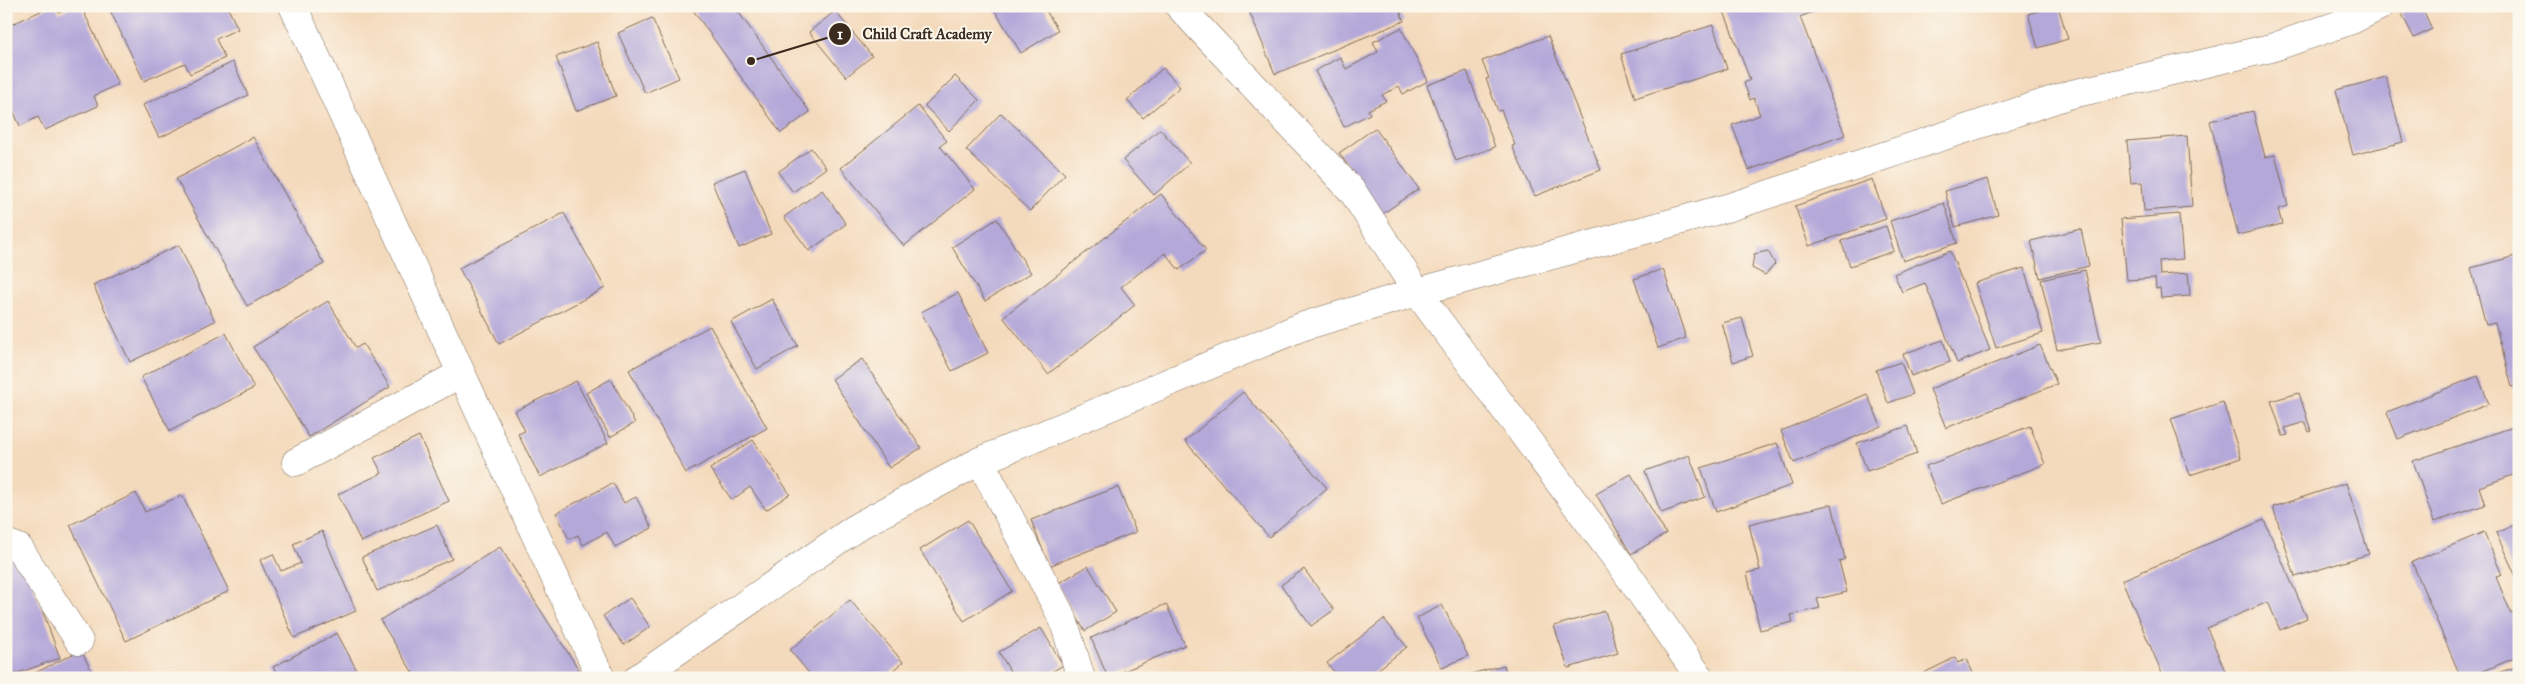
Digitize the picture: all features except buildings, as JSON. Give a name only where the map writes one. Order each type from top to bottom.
[{"type":"street","points":[[293,6],[460,374],[601,678]]},
{"type":"street","points":[[1179,6],[1353,192],[1417,292],[1624,569],[1700,678]]},
{"type":"street","points":[[638,678],[860,525],[980,461],[1301,327],[1417,292],[1730,207],[2068,95],[2272,48],[2352,20],[2380,6]]},
{"type":"street","points":[[296,462],[460,374]]},
{"type":"street","points":[[980,461],[1063,619],[1081,678]]},
{"type":"street","points":[[6,543],[19,548],[79,641]]},
{"type":"place","name":"Child Craft Academy","points":[[751,61]]}]
